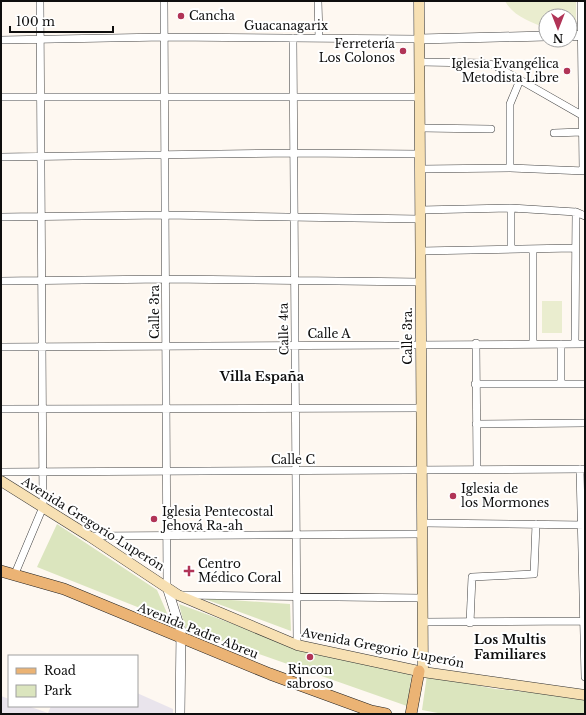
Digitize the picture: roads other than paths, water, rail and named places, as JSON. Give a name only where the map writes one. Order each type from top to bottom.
[{"type":"main road","name":"Calle 3ra.","points":[[419,1],[422,523],[422,622],[420,671]]},
{"type":"main road","name":"Avenida Gregorio Luperón","points":[[1,481],[89,536],[178,595],[297,645],[420,671],[585,695]]},
{"type":"main road","name":"Avenida Padre Abreu","points":[[1,570],[14,576],[64,590],[270,674],[386,714]]},
{"type":"main road","points":[[411,714],[420,671]]},
{"type":"main road","points":[[416,714],[420,671]]},
{"type":"street","points":[[14,576],[43,507],[40,1]]},
{"type":"street","name":"Calle 3ra","points":[[164,1],[167,587]]},
{"type":"street","points":[[318,1],[319,38]]},
{"type":"street","points":[[420,169],[510,168],[584,171],[582,132],[584,117],[583,36],[581,1]]},
{"type":"street","name":"Guacanagarix","points":[[1,40],[165,37],[419,39],[538,36]]},
{"type":"street","name":"Calle 4ta","points":[[292,38],[296,345],[297,645]]},
{"type":"street","points":[[420,62],[489,64],[584,117]]},
{"type":"street","points":[[510,168],[510,104],[520,80]]},
{"type":"street","points":[[1,97],[420,97]]},
{"type":"street","points":[[420,128],[492,129]]},
{"type":"street","points":[[554,132],[582,132]]},
{"type":"street","points":[[1,157],[165,156],[294,153],[420,154]]},
{"type":"street","points":[[1,217],[166,215],[294,218],[420,214],[511,208],[576,212],[585,216]]},
{"type":"street","points":[[511,208],[512,249]]},
{"type":"street","points":[[575,344],[576,212]]},
{"type":"street","points":[[420,251],[575,248]]},
{"type":"street","points":[[533,249],[533,344]]},
{"type":"street","points":[[1,281],[166,279],[295,282],[421,282]]},
{"type":"street","points":[[476,343],[475,384],[477,470]]},
{"type":"street","name":"Calle A","points":[[1,347],[476,343],[585,344]]},
{"type":"street","points":[[561,344],[561,384]]},
{"type":"street","points":[[475,384],[585,384]]},
{"type":"street","points":[[1,409],[421,408]]},
{"type":"street","points":[[476,424],[585,424]]},
{"type":"street","points":[[583,469],[585,677]]},
{"type":"street","name":"Calle C","points":[[1,472],[583,469]]},
{"type":"street","points":[[422,523],[584,525]]},
{"type":"street","points":[[470,623],[472,577],[534,574],[536,524]]},
{"type":"street","points":[[89,536],[422,534]]},
{"type":"street","points":[[167,587],[181,638],[180,714]]},
{"type":"street","points":[[178,595],[422,598]]},
{"type":"street","points":[[422,622],[470,623],[585,621]]},
{"type":"place","name":"Cancha","points":[[181,16]]},
{"type":"place","name":"Ferretería Los Colonos","points":[[403,51]]},
{"type":"place","name":"Iglesia Evangélica Metodista Libre","points":[[567,71]]},
{"type":"place","name":"Iglesia de los Mormones","points":[[453,496]]},
{"type":"place","name":"Iglesia Pentecostal Jehová Ra-ah","points":[[154,519]]},
{"type":"place","name":"Centro Médico Coral","points":[[189,571]]},
{"type":"place","name":"Rincon sabroso","points":[[310,657]]},
{"type":"district","name":"Villa España","points":[[262,376]]},
{"type":"district","name":"Los Multis Familiares","points":[[510,646]]}]
